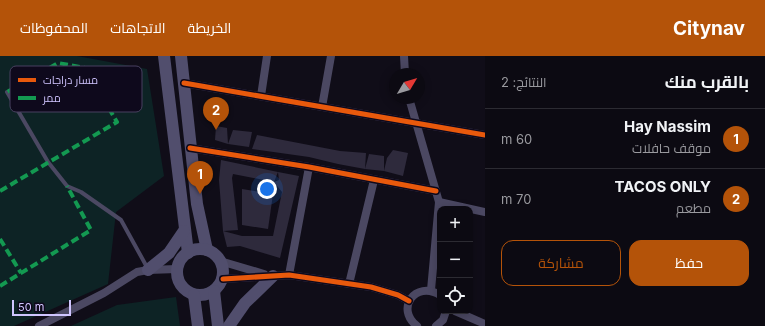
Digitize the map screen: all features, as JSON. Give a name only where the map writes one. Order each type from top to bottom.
[{"type":"main road","points":[[164,56],[184,231],[188,253]]},
{"type":"main road","points":[[181,56],[197,204],[207,250]]},
{"type":"main road","points":[[148,270],[169,253],[184,231]]},
{"type":"main road","points":[[214,292],[201,296],[194,295],[179,282],[179,262],[188,253],[200,249],[207,250],[217,256],[220,261],[223,273],[222,279],[214,292],[218,326]]},
{"type":"main road","points":[[228,326],[245,303],[272,276]]},
{"type":"main road","points":[[194,295],[198,326]]},
{"type":"street","points":[[261,96],[266,56]]},
{"type":"street","points":[[322,107],[331,56]]},
{"type":"street","points":[[404,56],[405,68]]},
{"type":"street","points":[[184,84],[485,135]]},
{"type":"street","points":[[411,104],[439,202],[431,290]]},
{"type":"street","points":[[190,148],[309,167],[436,191]]},
{"type":"street","points":[[289,274],[309,167]]},
{"type":"street","points":[[349,284],[374,180]]},
{"type":"street","points":[[439,202],[485,212]]},
{"type":"street","points":[[220,261],[272,276]]},
{"type":"street","points":[[39,326],[104,293],[137,272],[178,269]]},
{"type":"street","points":[[222,279],[289,274],[388,292],[409,301]]},
{"type":"street","points":[[414,325],[409,316],[409,301],[418,292],[431,290],[437,293]]},
{"type":"street","points":[[436,326],[443,320],[445,314]]},
{"type":"street","points":[[462,314],[485,324]]},
{"type":"lane","points":[[7,92],[10,97]]},
{"type":"lane","points":[[19,112],[48,162],[67,186],[80,192],[121,220],[148,270]]},
{"type":"green space","points":[[0,56],[77,56],[131,66],[10,66],[10,112],[142,112],[142,68],[147,69],[164,176],[116,212],[108,284],[14,326],[0,326]]},
{"type":"green space","points":[[176,297],[180,326],[71,326],[117,305]]},
{"type":"building","points":[[216,126],[227,128],[228,144],[215,140]]},
{"type":"building","points":[[233,130],[252,132],[249,147],[228,144]]},
{"type":"building","points":[[257,135],[340,151],[366,153],[365,169],[309,157],[252,149]]},
{"type":"building","points":[[393,150],[408,153],[403,176],[384,171],[387,158]]},
{"type":"building","points":[[369,154],[384,156],[384,171],[365,169]]},
{"type":"building","points":[[221,160],[278,172],[274,182],[233,174],[232,178],[238,230],[223,231],[219,180]]},
{"type":"building","points":[[278,172],[299,176],[280,258],[240,246],[227,247],[223,231],[242,236],[273,236],[282,192],[274,182],[279,180]]},
{"type":"building","points":[[242,189],[273,194],[268,229],[242,225]]},
{"type":"marked path","points":[[53,66],[58,63],[74,66]]},
{"type":"marked path","points":[[0,191],[117,122],[111,112]]},
{"type":"marked path","points":[[0,286],[91,230],[67,186]]},
{"type":"marked path","points":[[0,239],[21,273]]},
{"type":"cycle path","points":[[184,83],[485,135]]},
{"type":"cycle path","points":[[190,148],[309,167],[436,191]]},
{"type":"cycle path","points":[[223,279],[289,275],[371,287],[398,295],[409,301]]},
{"type":"place","name":"TACOS ONLY","points":[[216,130]]},
{"type":"place","name":"Hay Nassim","points":[[200,194]]}]
